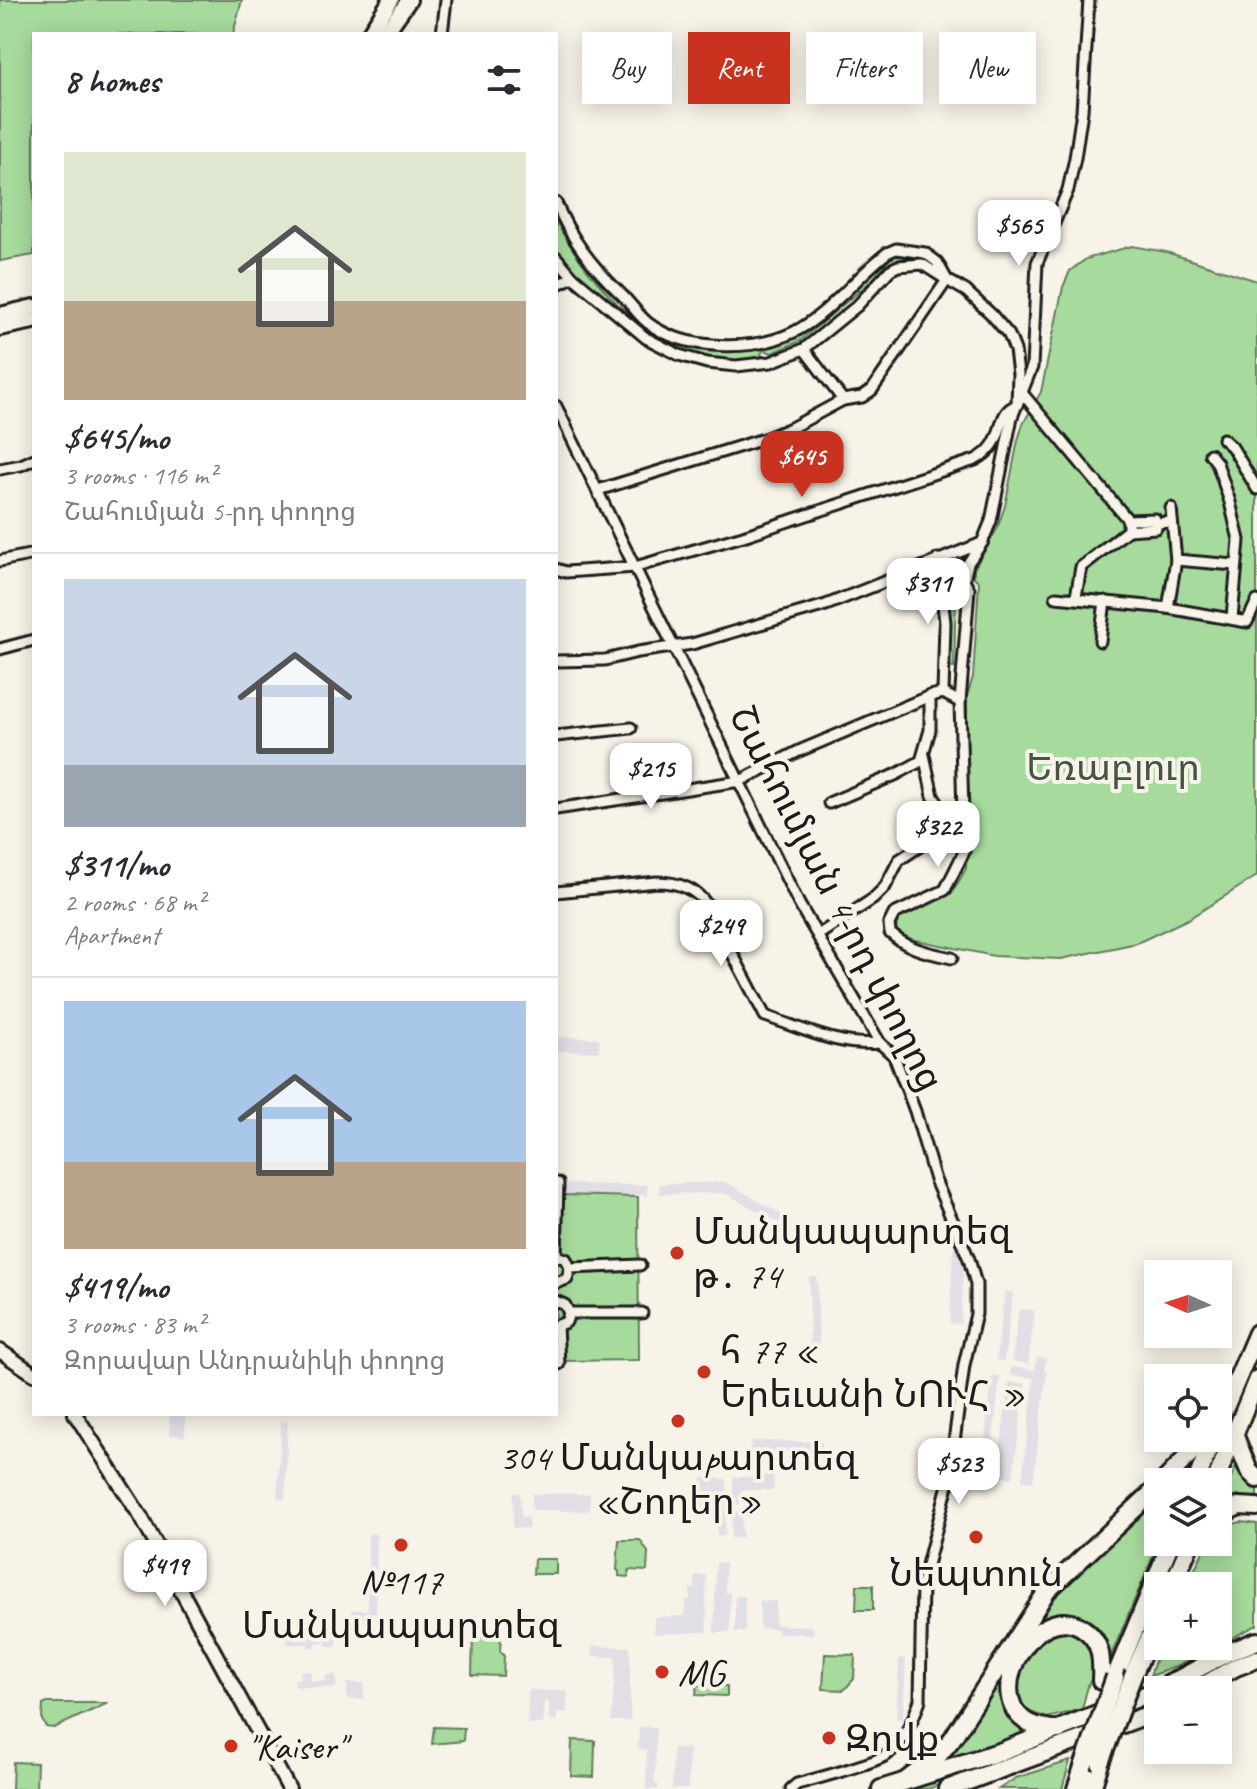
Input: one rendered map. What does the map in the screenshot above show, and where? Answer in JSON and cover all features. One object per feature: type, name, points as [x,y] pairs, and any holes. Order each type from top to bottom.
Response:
[{"type":"highway","points":[[1232,1392],[1257,1333]]},
{"type":"highway","points":[[1221,1468],[1257,1379]]},
{"type":"highway","points":[[1234,1434],[1249,1471],[1257,1479]]},
{"type":"highway","points":[[1176,1468],[1192,1452]]},
{"type":"highway","points":[[904,1782],[938,1756],[952,1739],[1047,1591],[1144,1500]]},
{"type":"highway","points":[[1232,1509],[1239,1506],[1257,1507]]},
{"type":"highway","points":[[1232,1518],[1257,1515]]},
{"type":"highway","points":[[1078,1780],[1100,1719],[1108,1679],[1165,1556]]},
{"type":"highway","points":[[1061,1730],[1036,1726],[1024,1720],[1014,1708],[1008,1691],[1010,1673],[1028,1641],[1056,1622],[1076,1624],[1095,1638],[1108,1679]]},
{"type":"highway","points":[[1184,1676],[1257,1641]]},
{"type":"highway","points":[[1092,1789],[1144,1650]]},
{"type":"highway","points":[[1220,1676],[1257,1659]]},
{"type":"highway","points":[[1236,1667],[1257,1667]]},
{"type":"highway","points":[[881,1789],[1002,1751],[1144,1696]]},
{"type":"highway","points":[[947,1789],[1144,1716]]},
{"type":"highway","points":[[1002,1751],[1009,1768]]},
{"type":"highway","points":[[990,1789],[1009,1768]]},
{"type":"main road","points":[[370,32],[391,0]]},
{"type":"main road","points":[[386,32],[409,0]]},
{"type":"main road","points":[[0,315],[32,307]]},
{"type":"main road","points":[[0,328],[32,321]]},
{"type":"main road","points":[[0,1348],[32,1371]]},
{"type":"main road","points":[[73,1416],[134,1512],[282,1789]]},
{"type":"main road","points":[[73,1416],[136,1509],[289,1789]]},
{"type":"street","points":[[442,32],[446,0]]},
{"type":"street","points":[[952,958],[921,951],[897,940],[890,933],[889,924],[894,914],[945,890],[961,861],[964,832],[960,702],[969,589],[964,580],[968,563],[982,543],[995,508],[1017,405],[1032,367],[1037,263],[1068,190],[1075,158],[1082,111],[1089,0]]},
{"type":"street","points":[[558,207],[575,244],[648,323],[690,343],[709,346],[772,341],[796,331],[879,259],[896,249],[925,253],[937,262],[947,280]]},
{"type":"street","points":[[558,259],[573,277],[646,338],[679,355],[707,363],[736,366],[771,362],[804,349],[857,306],[890,270],[898,266],[922,264],[966,291],[1009,335],[1018,366],[1017,405]]},
{"type":"street","points":[[558,284],[573,277]]},
{"type":"street","points":[[598,490],[767,438],[843,400],[862,397],[872,390],[947,280]]},
{"type":"street","points":[[804,349],[843,400]]},
{"type":"street","points":[[1022,393],[1128,525]]},
{"type":"street","points":[[558,570],[566,572],[635,567],[743,536],[975,460],[994,447],[1004,414],[1009,407],[1017,405]]},
{"type":"street","name":"Շահումյան 4-րդ փողոց","points":[[558,410],[799,904],[880,1043],[894,1056],[915,1111],[935,1180],[969,1259],[976,1284],[976,1314],[965,1361],[949,1481],[922,1584],[920,1700],[915,1714],[886,1756],[790,1788]]},
{"type":"street","points":[[1223,439],[1253,477],[1257,489]]},
{"type":"street","points":[[1210,454],[1217,463],[1239,540],[1232,618]]},
{"type":"street","points":[[0,469],[32,460]]},
{"type":"street","points":[[1168,608],[1176,560],[1171,508]]},
{"type":"street","points":[[1076,597],[1081,567],[1128,525],[1155,519],[1156,523],[1172,522]]},
{"type":"street","points":[[558,661],[605,660],[692,644],[826,605],[982,543]]},
{"type":"street","points":[[0,561],[32,554]]},
{"type":"street","points":[[938,559],[945,623],[943,693]]},
{"type":"street","points":[[1176,560],[1235,565]]},
{"type":"street","points":[[1056,597],[1168,608],[1247,622],[1257,601]]},
{"type":"street","points":[[1100,641],[1105,601]]},
{"type":"street","points":[[0,649],[32,641]]},
{"type":"street","points":[[558,809],[740,781],[799,751],[930,696],[943,693],[960,702]]},
{"type":"street","points":[[829,803],[921,761],[930,730],[930,696]]},
{"type":"street","points":[[558,736],[631,728]]},
{"type":"street","points":[[924,754],[933,796],[952,825],[964,832]]},
{"type":"street","points":[[818,935],[873,899],[885,887],[899,860],[952,825]]},
{"type":"street","points":[[558,892],[657,882],[672,882],[689,888],[699,894],[707,905],[765,1016],[840,1042],[858,1045],[880,1043]]},
{"type":"street","points":[[558,1257],[566,1259],[570,1268],[567,1279],[558,1282]]},
{"type":"street","points":[[570,1268],[640,1265]]},
{"type":"street","points":[[558,1302],[565,1305],[569,1313],[566,1322],[558,1326]]},
{"type":"street","points":[[569,1313],[642,1313]]},
{"type":"street","points":[[558,1345],[559,1364]]},
{"type":"shaded area","points":[[558,1037],[599,1038],[599,1052],[558,1051]]},
{"type":"shaded area","points":[[725,1182],[785,1216],[781,1224],[725,1193],[659,1194],[659,1184]]},
{"type":"shaded area","points":[[561,1184],[647,1185],[647,1195],[561,1195]]},
{"type":"shaded area","points":[[953,1248],[964,1248],[961,1324],[950,1323]]},
{"type":"shaded area","points":[[809,1277],[817,1277],[819,1347],[810,1347]]},
{"type":"shaded area","points":[[1005,1291],[1013,1293],[1004,1361],[996,1360]]},
{"type":"shaded area","points":[[1019,1309],[1035,1311],[1028,1364],[1012,1361]]},
{"type":"shaded area","points":[[1037,1357],[1046,1358],[1044,1370],[1047,1371],[1033,1482],[1022,1480],[1034,1378],[1010,1375],[1011,1367],[1035,1370]]},
{"type":"shaded area","points":[[992,1376],[1000,1376],[990,1465],[982,1464]]},
{"type":"shaded area","points":[[1009,1382],[1025,1384],[1013,1478],[997,1476]]},
{"type":"shaded area","points":[[170,1416],[185,1416],[185,1436],[169,1435]]},
{"type":"shaded area","points":[[281,1422],[288,1422],[285,1499],[277,1498]]},
{"type":"shaded area","points":[[752,1441],[822,1442],[822,1451],[761,1451],[760,1473],[744,1472]]},
{"type":"shaded area","points":[[773,1475],[774,1490],[741,1490],[740,1504],[733,1504],[733,1477]]},
{"type":"shaded area","points":[[702,1478],[727,1479],[725,1536],[717,1536],[718,1509],[701,1508]]},
{"type":"shaded area","points":[[513,1493],[520,1493],[521,1517],[529,1517],[529,1528],[513,1528]]},
{"type":"shaded area","points":[[532,1494],[590,1494],[590,1511],[532,1510]]},
{"type":"shaded area","points":[[732,1511],[742,1512],[742,1538],[731,1538]]},
{"type":"shaded area","points":[[368,1534],[377,1534],[376,1613],[364,1621],[352,1621],[352,1610],[368,1610]]},
{"type":"shaded area","points":[[716,1563],[725,1563],[725,1592],[730,1593],[730,1632],[714,1633]]},
{"type":"shaded area","points":[[695,1575],[706,1575],[707,1632],[654,1634],[654,1617],[684,1616],[690,1589],[695,1589]]},
{"type":"shaded area","points":[[735,1596],[745,1596],[745,1632],[735,1632]]},
{"type":"shaded area","points":[[760,1601],[776,1601],[775,1625],[813,1626],[813,1634],[777,1633],[777,1629],[760,1628]]},
{"type":"shaded area","points":[[329,1616],[330,1626],[337,1626],[337,1646],[326,1646],[326,1642],[316,1643],[316,1647],[287,1644],[287,1635],[320,1634],[321,1617]]},
{"type":"shaded area","points":[[592,1646],[630,1647],[630,1721],[611,1721],[616,1657],[592,1656]]},
{"type":"shaded area","points":[[899,1659],[906,1659],[903,1719],[896,1719]]},
{"type":"shaded area","points":[[300,1671],[311,1671],[311,1681],[325,1681],[326,1675],[336,1675],[336,1688],[295,1687]]},
{"type":"shaded area","points":[[347,1683],[364,1683],[364,1699],[347,1699]]},
{"type":"shaded area","points":[[528,1690],[567,1691],[567,1712],[557,1712],[557,1721],[549,1720],[549,1702],[544,1701],[543,1724],[527,1724]]},
{"type":"shaded area","points":[[639,1727],[656,1727],[655,1784],[658,1784],[658,1789],[646,1789],[647,1750],[638,1749]]},
{"type":"shaded area","points":[[673,1748],[689,1749],[688,1789],[672,1789]]},
{"type":"green space","points":[[0,0],[242,0],[234,32],[32,32],[32,255],[0,261]]},
{"type":"green space","points":[[558,224],[578,257],[607,293],[642,325],[679,344],[715,349],[762,347],[798,333],[893,255],[907,254],[931,262],[887,268],[800,341],[772,353],[764,350],[761,354],[764,359],[733,363],[710,361],[662,341],[616,308],[559,255]]},
{"type":"green space","name":"Եռաբլուր","points":[[1132,246],[1166,252],[1257,281],[1257,876],[1188,919],[1137,943],[1061,959],[994,956],[906,938],[896,930],[898,919],[952,893],[966,869],[967,696],[973,677],[979,582],[974,577],[974,569],[997,529],[1023,424],[1041,392],[1063,287],[1070,271],[1086,259]]},
{"type":"green space","points":[[964,553],[966,557],[957,597],[954,668],[948,667],[945,589],[954,562]]},
{"type":"green space","points":[[561,1195],[638,1197],[639,1360],[558,1361],[558,1205]]},
{"type":"green space","points":[[1236,1466],[1242,1477],[1257,1489],[1257,1500],[1232,1502],[1232,1475]]},
{"type":"green space","points":[[1144,1509],[1144,1556],[1153,1556],[1110,1658],[1104,1636],[1098,1628],[1070,1616],[1048,1617],[1027,1637],[1050,1598]]},
{"type":"green space","points":[[1232,1524],[1257,1524],[1257,1625],[1232,1638],[1232,1572],[1194,1572],[1201,1556],[1232,1556]]},
{"type":"green space","points":[[619,1540],[640,1540],[648,1552],[647,1571],[629,1570],[628,1577],[619,1576]]},
{"type":"green space","points":[[534,1559],[556,1559],[556,1574],[533,1574]]},
{"type":"green space","points":[[857,1585],[873,1585],[873,1610],[856,1610]]},
{"type":"green space","points":[[1070,1631],[1080,1633],[1093,1646],[1094,1678],[1089,1682],[1082,1709],[1047,1718],[1025,1710],[1018,1683],[1025,1658],[1043,1640]]},
{"type":"green space","points":[[473,1635],[501,1636],[503,1676],[472,1675]]},
{"type":"green space","points":[[825,1654],[855,1655],[854,1679],[844,1690],[823,1689]]},
{"type":"green space","points":[[1155,1660],[1189,1660],[1178,1666],[1150,1676]]},
{"type":"green space","points":[[1000,1675],[1004,1677],[1031,1731],[947,1760],[946,1758]]},
{"type":"green space","points":[[697,1685],[727,1686],[727,1696],[696,1695]]},
{"type":"green space","points":[[108,1703],[54,1728],[46,1727],[42,1720],[43,1705]]},
{"type":"green space","points":[[434,1727],[464,1728],[463,1741],[432,1744]]},
{"type":"green space","points":[[572,1740],[595,1741],[594,1777],[571,1776]]},
{"type":"green space","points":[[1000,1759],[1001,1762],[928,1789],[909,1789]]},
{"type":"green space","points":[[1070,1761],[1062,1789],[999,1789],[1016,1778]]},
{"type":"green space","points":[[13,1762],[37,1763],[36,1789],[12,1789]]},
{"type":"place","name":"Մանկապարտեզ թ․ 74","points":[[677,1253]]},
{"type":"place","name":"հ 77 « Երեւանի ՆՈՒՀ »","points":[[704,1372]]},
{"type":"place","name":"304 Մանկաpարտեզ «Շողեր»","points":[[678,1421]]},
{"type":"place","name":"Նեպտուն","points":[[976,1537]]},
{"type":"place","name":"№117 Մանկապարտեզ","points":[[401,1545]]},
{"type":"place","name":"MG","points":[[662,1672]]},
{"type":"place","name":"Զովք","points":[[829,1738]]},
{"type":"place","name":"\"Kaiser\"","points":[[231,1746]]}]
